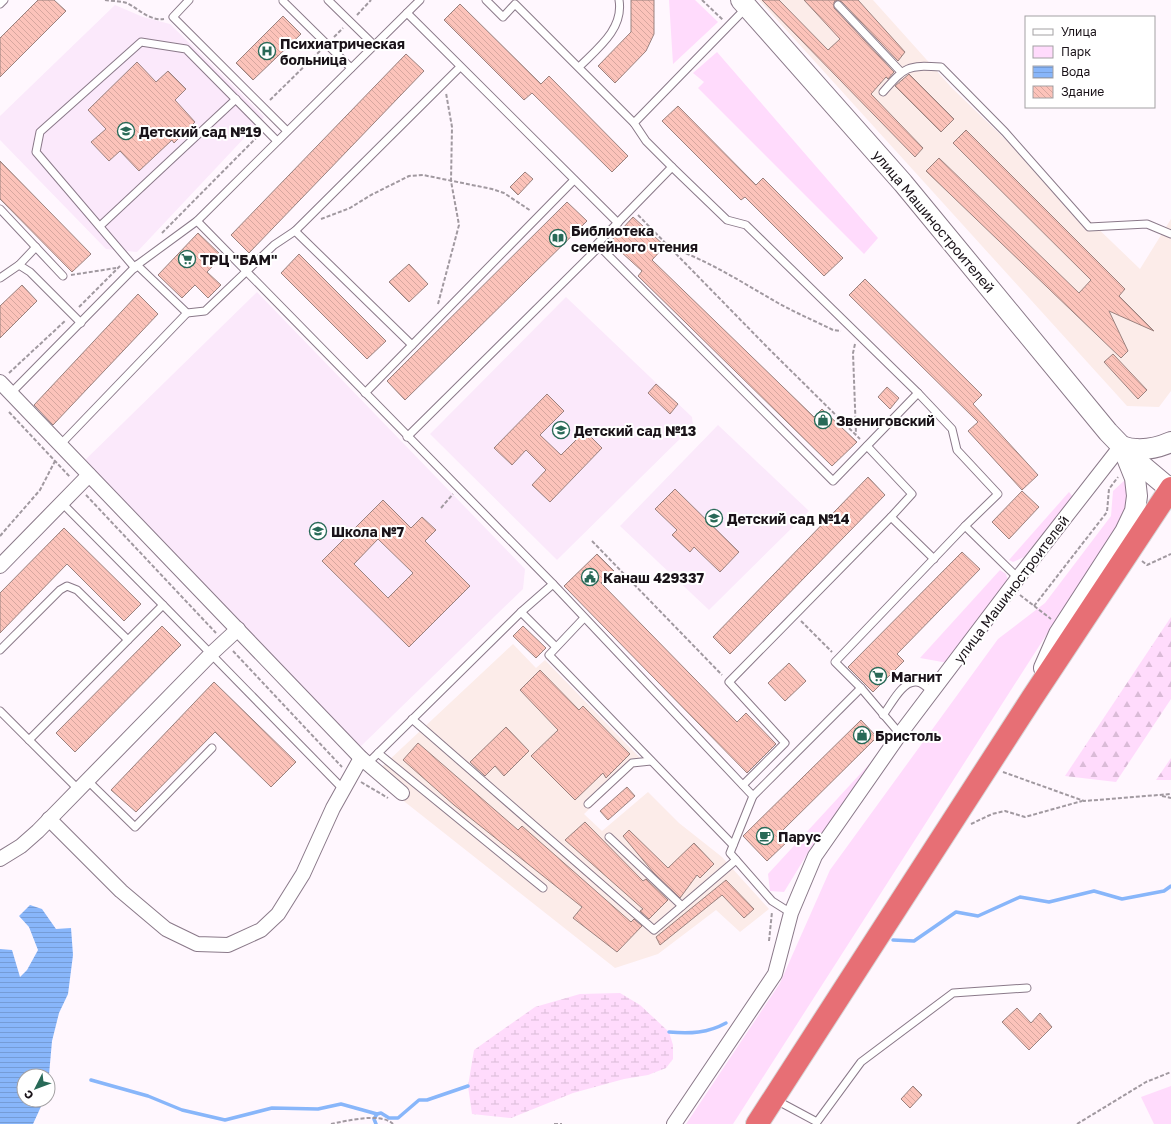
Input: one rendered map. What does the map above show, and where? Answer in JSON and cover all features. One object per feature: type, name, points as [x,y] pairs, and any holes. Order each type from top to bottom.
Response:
[{"type":"highway","points":[[756,1124],[1032,698],[1171,488]]},
{"type":"main road","name":"улица Машиностроителей","points":[[744,3],[903,183],[1121,446],[1171,488]]},
{"type":"main road","points":[[1121,446],[1140,450],[1171,442]]},
{"type":"main road","points":[[1032,698],[1059,634],[1126,532],[1135,511],[1137,496],[1135,478],[1121,446]]},
{"type":"street","points":[[0,382],[364,760],[402,793]]},
{"type":"street","name":"улица Машиностроителей","points":[[674,1124],[775,974],[791,913],[815,856],[900,734],[1014,583],[1121,446]]},
{"type":"street","points":[[0,566],[89,475]]},
{"type":"street","points":[[0,859],[21,846],[49,819],[211,654],[238,629]]},
{"type":"street","points":[[49,819],[122,891],[166,929],[197,944],[228,945],[260,930],[278,914],[303,874],[333,808],[350,775],[364,760]]},
{"type":"lane","points":[[0,4],[4,0]]},
{"type":"lane","points":[[189,0],[173,17],[287,131]]},
{"type":"lane","points":[[328,0],[374,45]]},
{"type":"lane","points":[[11,393],[136,267],[197,220],[420,0]]},
{"type":"lane","points":[[486,0],[503,17],[517,2],[634,123],[646,141],[672,167],[727,220],[746,225],[918,393],[952,429],[957,450],[998,494],[965,526],[835,662],[861,688],[900,734]]},
{"type":"lane","points":[[579,67],[615,27],[618,15],[619,0]]},
{"type":"lane","points":[[282,1],[351,68]]},
{"type":"lane","points":[[634,123],[729,26],[744,3]]},
{"type":"lane","points":[[838,5],[901,72]]},
{"type":"lane","points":[[406,13],[618,223]]},
{"type":"lane","points":[[187,313],[136,267],[36,152],[40,132],[141,42],[186,49],[277,141]]},
{"type":"lane","points":[[883,92],[901,72],[918,66],[941,67],[1005,132],[1089,227],[1147,224],[1171,234]]},
{"type":"lane","points":[[60,445],[187,313],[205,311],[274,245],[295,231],[460,67]]},
{"type":"lane","points":[[100,226],[236,99]]},
{"type":"lane","points":[[672,167],[597,244],[833,481],[918,393]]},
{"type":"lane","points":[[365,393],[574,180]]},
{"type":"lane","points":[[0,209],[63,276]]},
{"type":"lane","points":[[197,220],[407,437],[553,584],[753,796]]},
{"type":"lane","points":[[295,231],[412,345]]},
{"type":"lane","points":[[0,278],[18,265],[36,247]]},
{"type":"lane","points":[[407,437],[599,247]]},
{"type":"lane","points":[[18,265],[30,272],[81,323]]},
{"type":"lane","points":[[743,785],[785,743],[729,682],[912,494],[867,446]]},
{"type":"lane","points":[[62,503],[343,789]]},
{"type":"lane","points":[[891,517],[934,559]]},
{"type":"lane","points":[[965,526],[1014,583]]},
{"type":"lane","points":[[364,760],[378,753],[521,612],[553,584]]},
{"type":"lane","points":[[0,650],[60,590],[68,586],[77,590],[128,640]]},
{"type":"lane","points":[[30,740],[163,605]]},
{"type":"lane","points":[[521,612],[556,647]]},
{"type":"lane","points":[[584,618],[549,655],[733,845]]},
{"type":"lane","points":[[884,715],[908,684],[915,681],[921,683],[932,692]]},
{"type":"lane","points":[[791,913],[772,901],[730,853],[753,796],[798,753],[861,688]]},
{"type":"lane","points":[[0,711],[30,740],[136,827],[212,748]]},
{"type":"lane","points":[[412,719],[654,930],[736,860]]},
{"type":"lane","points":[[378,753],[543,888]]},
{"type":"lane","points":[[588,804],[632,763],[651,761]]},
{"type":"lane","points":[[609,837],[682,906]]},
{"type":"lane","points":[[773,1098],[816,1123],[861,1062],[953,993],[1027,988]]},
{"type":"path","points":[[105,0],[126,3],[141,13],[159,19],[173,17]]},
{"type":"path","points":[[264,107],[371,0]]},
{"type":"path","points":[[702,0],[729,26]]},
{"type":"path","points":[[430,326],[446,280],[459,225],[451,181],[452,127],[444,83]]},
{"type":"path","points":[[318,221],[350,208],[370,195],[409,176],[423,175],[492,188],[504,193],[538,217]]},
{"type":"path","points":[[631,208],[769,349],[867,446]]},
{"type":"path","points":[[668,246],[688,253],[751,286],[779,303],[833,330],[857,333],[853,353],[856,434]]},
{"type":"path","points":[[63,276],[118,268]]},
{"type":"path","points":[[9,412],[171,588],[350,775],[386,798],[402,793]]},
{"type":"path","points":[[0,536],[40,490],[55,461]]},
{"type":"path","points":[[1034,606],[1107,512],[1109,489],[1118,476]]},
{"type":"path","points":[[441,508],[455,492]]},
{"type":"path","points":[[592,541],[729,682]]},
{"type":"path","points":[[1128,553],[1147,565],[1171,554]]},
{"type":"path","points":[[1014,583],[1034,606],[1055,623]]},
{"type":"path","points":[[796,614],[838,658]]},
{"type":"path","points":[[987,768],[1026,779],[1050,790],[1084,800]]},
{"type":"path","points":[[946,830],[972,824],[992,814],[1005,811],[1025,817],[1084,800],[1161,796],[1171,794]]},
{"type":"path","points":[[1161,796],[1171,798]]},
{"type":"path","points":[[1077,1124],[1146,1082],[1171,1072]]},
{"type":"path","points":[[331,1124],[366,1118],[389,1120],[393,1124]]},
{"type":"path","points":[[554,1124],[562,1124]]},
{"type":"shaded area","points":[[759,0],[873,0],[952,88],[1140,269],[1171,219],[1171,391],[1159,407],[1127,406]]},
{"type":"shaded area","name":"Детский сад №19","points":[[115,5],[143,17],[170,24],[264,117],[137,252],[106,249],[0,140],[0,116]]},
{"type":"shaded area","name":"Школа №7","points":[[257,292],[525,569],[523,589],[358,749],[82,463]]},
{"type":"shaded area","name":"Детский сад №13","points":[[566,297],[692,417],[693,426],[557,560],[430,434]]},
{"type":"shaded area","name":"Детский сад №14","points":[[718,425],[809,511],[709,610],[620,526]]},
{"type":"shaded area","points":[[513,644],[536,668],[545,660],[642,760],[584,814],[602,831],[648,792],[679,823],[722,857],[769,909],[740,932],[716,910],[658,954],[615,968],[372,776]]},
{"type":"green space","points":[[669,0],[695,0],[718,22],[673,64]]},
{"type":"green space","points":[[717,52],[878,238],[864,254],[698,88],[704,82],[693,73]]},
{"type":"green space","points":[[1126,479],[1130,508],[1068,601],[733,1124],[686,1124],[780,983],[830,870],[998,639],[1045,603],[1111,516],[1113,491]]},
{"type":"green space","points":[[1069,492],[1073,497],[1024,557],[1013,562],[1009,560]]},
{"type":"green space","points":[[1000,570],[1006,574],[1008,581],[948,663],[920,658]]},
{"type":"green space","points":[[1171,617],[1171,699],[1116,782],[1065,776]]},
{"type":"green space","points":[[1171,758],[1171,780],[1156,780]]},
{"type":"green space","points":[[873,760],[875,765],[836,818],[812,846],[784,892],[770,891],[768,874]]},
{"type":"green space","points":[[620,993],[640,1005],[669,1032],[673,1045],[673,1059],[666,1068],[648,1075],[624,1079],[573,1093],[511,1118],[472,1114],[468,1086],[474,1050],[535,1007],[580,994]]},
{"type":"green space","points":[[1171,1086],[1171,1124],[1154,1124],[1141,1097]]},
{"type":"water","points":[[30,905],[42,909],[56,929],[71,928],[73,955],[68,994],[59,1013],[52,1041],[50,1068],[16,1068],[16,1108],[40,1108],[33,1124],[0,1124],[0,949],[12,950],[20,977],[27,970],[38,950],[29,927],[19,916]]},
{"type":"building","points":[[38,0],[54,0],[66,11],[0,77],[0,38]]},
{"type":"building","points":[[631,0],[654,0],[654,34],[646,51],[615,83],[598,66],[631,32]]},
{"type":"building","points":[[762,0],[779,0],[828,50],[840,39],[804,0],[837,0],[834,2],[834,8],[894,72],[888,79],[886,77],[871,94],[923,148],[915,157]]},
{"type":"building","points":[[837,0],[858,0],[905,52],[898,61],[842,2]]},
{"type":"building","points":[[460,4],[541,84],[549,76],[628,156],[612,172],[532,93],[524,100],[444,20]]},
{"type":"building","points":[[283,16],[301,34],[253,80],[236,63]]},
{"type":"building","points":[[406,54],[424,71],[249,253],[231,235]]},
{"type":"building","points":[[137,62],[156,82],[168,71],[186,89],[175,100],[195,122],[174,143],[172,140],[139,171],[120,151],[109,161],[91,142],[106,129],[88,110]]},
{"type":"building","points":[[909,74],[954,119],[941,132],[895,86]]},
{"type":"building","points":[[678,106],[756,185],[763,178],[843,258],[824,276],[745,197],[741,200],[662,121]]},
{"type":"building","points":[[966,130],[1125,289],[1119,296],[1154,331],[1109,311],[1128,351],[1121,358],[926,171],[939,158],[1079,293],[1091,280],[953,143]]},
{"type":"building","points":[[0,161],[91,254],[72,272],[0,199]]},
{"type":"building","points":[[525,172],[533,179],[518,195],[510,187]]},
{"type":"building","points":[[567,202],[587,221],[405,400],[387,381]]},
{"type":"building","points":[[633,217],[665,246],[652,260],[814,417],[822,409],[857,442],[832,466],[638,276],[642,271],[610,242]]},
{"type":"building","points":[[198,233],[222,256],[207,272],[221,285],[208,298],[195,285],[182,298],[158,275]]},
{"type":"building","points":[[299,254],[386,341],[367,359],[281,273]]},
{"type":"building","points":[[409,264],[428,284],[409,302],[389,282]]},
{"type":"building","points":[[865,279],[982,395],[973,404],[1038,475],[1022,490],[968,431],[978,422],[849,295]]},
{"type":"building","points":[[22,285],[37,301],[0,338],[0,306]]},
{"type":"building","points":[[138,294],[158,314],[53,425],[34,405]]},
{"type":"building","points":[[1113,354],[1147,390],[1138,399],[1104,362]]},
{"type":"building","points":[[656,384],[678,404],[670,414],[648,393]]},
{"type":"building","points":[[887,387],[899,398],[890,409],[878,397]]},
{"type":"building","points":[[547,394],[564,411],[540,435],[561,455],[585,431],[602,448],[550,502],[532,485],[546,470],[526,450],[512,465],[494,448]]},
{"type":"building","points":[[868,477],[885,495],[730,654],[713,637]]},
{"type":"building","points":[[675,489],[739,552],[720,572],[694,547],[690,552],[672,535],[677,530],[655,509]]},
{"type":"building","points":[[1022,491],[1039,507],[1009,539],[992,522]]},
{"type":"building","points":[[383,500],[411,528],[422,517],[436,530],[425,541],[470,586],[409,647],[322,561]],"holes":[[[378,539],[413,573],[388,598],[354,564]]]},
{"type":"building","points":[[64,528],[141,604],[124,621],[67,564],[0,633],[0,593]]},
{"type":"building","points":[[962,552],[980,569],[897,654],[904,661],[873,692],[848,667]]},
{"type":"building","points":[[597,554],[614,571],[601,583],[737,722],[746,713],[776,744],[747,773],[564,586]]},
{"type":"building","points":[[162,626],[181,645],[75,752],[56,733]]},
{"type":"building","points":[[523,626],[546,648],[536,658],[513,636]]},
{"type":"building","points":[[789,663],[806,681],[785,701],[768,683]]},
{"type":"building","points":[[540,670],[579,710],[583,706],[630,754],[606,778],[603,773],[575,800],[531,756],[558,730],[520,690]]},
{"type":"building","points":[[214,682],[296,762],[271,787],[215,732],[136,812],[111,790]]},
{"type":"building","points":[[861,720],[877,737],[782,831],[790,839],[767,861],[743,836]]},
{"type":"building","points":[[506,727],[529,751],[504,776],[495,766],[485,776],[470,762]]},
{"type":"building","points":[[418,743],[518,830],[522,826],[631,922],[634,919],[642,926],[617,952],[573,918],[582,907],[454,805],[403,760]]},
{"type":"building","points":[[627,787],[635,796],[608,820],[600,811]]},
{"type":"building","points":[[585,822],[643,881],[646,879],[668,900],[649,919],[640,911],[643,909],[565,840]]},
{"type":"building","points":[[629,830],[668,868],[694,843],[714,864],[700,878],[697,875],[680,898],[653,872],[623,836]]},
{"type":"building","points":[[726,880],[754,909],[744,918],[722,895],[660,945],[656,937]]},
{"type":"building","points":[[1017,1008],[1031,1023],[1040,1013],[1052,1027],[1029,1050],[1002,1022]]},
{"type":"building","points":[[913,1086],[922,1095],[910,1108],[901,1099]]},
{"type":"waterway","points":[[893,940],[914,941],[956,912],[978,916],[1020,897],[1049,902],[1094,891],[1122,899],[1164,891],[1171,886]]},
{"type":"waterway","points":[[669,1032],[684,1033],[706,1031],[726,1023]]},
{"type":"waterway","points":[[91,1080],[148,1096],[182,1110],[225,1120],[272,1108],[318,1109],[341,1104],[377,1114],[381,1113],[389,1118],[398,1118],[419,1100],[427,1100],[468,1086]]},
{"type":"waterway","points":[[376,1124],[374,1119],[377,1114]]},
{"type":"place","name":"Психиатрическая больница","points":[[267,51]]},
{"type":"place","name":"Детский сад №19","points":[[126,131]]},
{"type":"place","name":"Библиотека семейного чтения","points":[[558,238]]},
{"type":"place","name":"ТРЦ \"БАМ\"","points":[[187,259]]},
{"type":"place","name":"Звениговский","points":[[823,420]]},
{"type":"place","name":"Детский сад №13","points":[[561,430]]},
{"type":"place","name":"Детский сад №14","points":[[714,518]]},
{"type":"place","name":"Школа №7","points":[[318,531]]},
{"type":"place","name":"Канаш 429337","points":[[590,577]]},
{"type":"place","name":"Магнит","points":[[878,676]]},
{"type":"place","name":"Бристоль","points":[[862,735]]},
{"type":"place","name":"Парус","points":[[765,836]]}]
